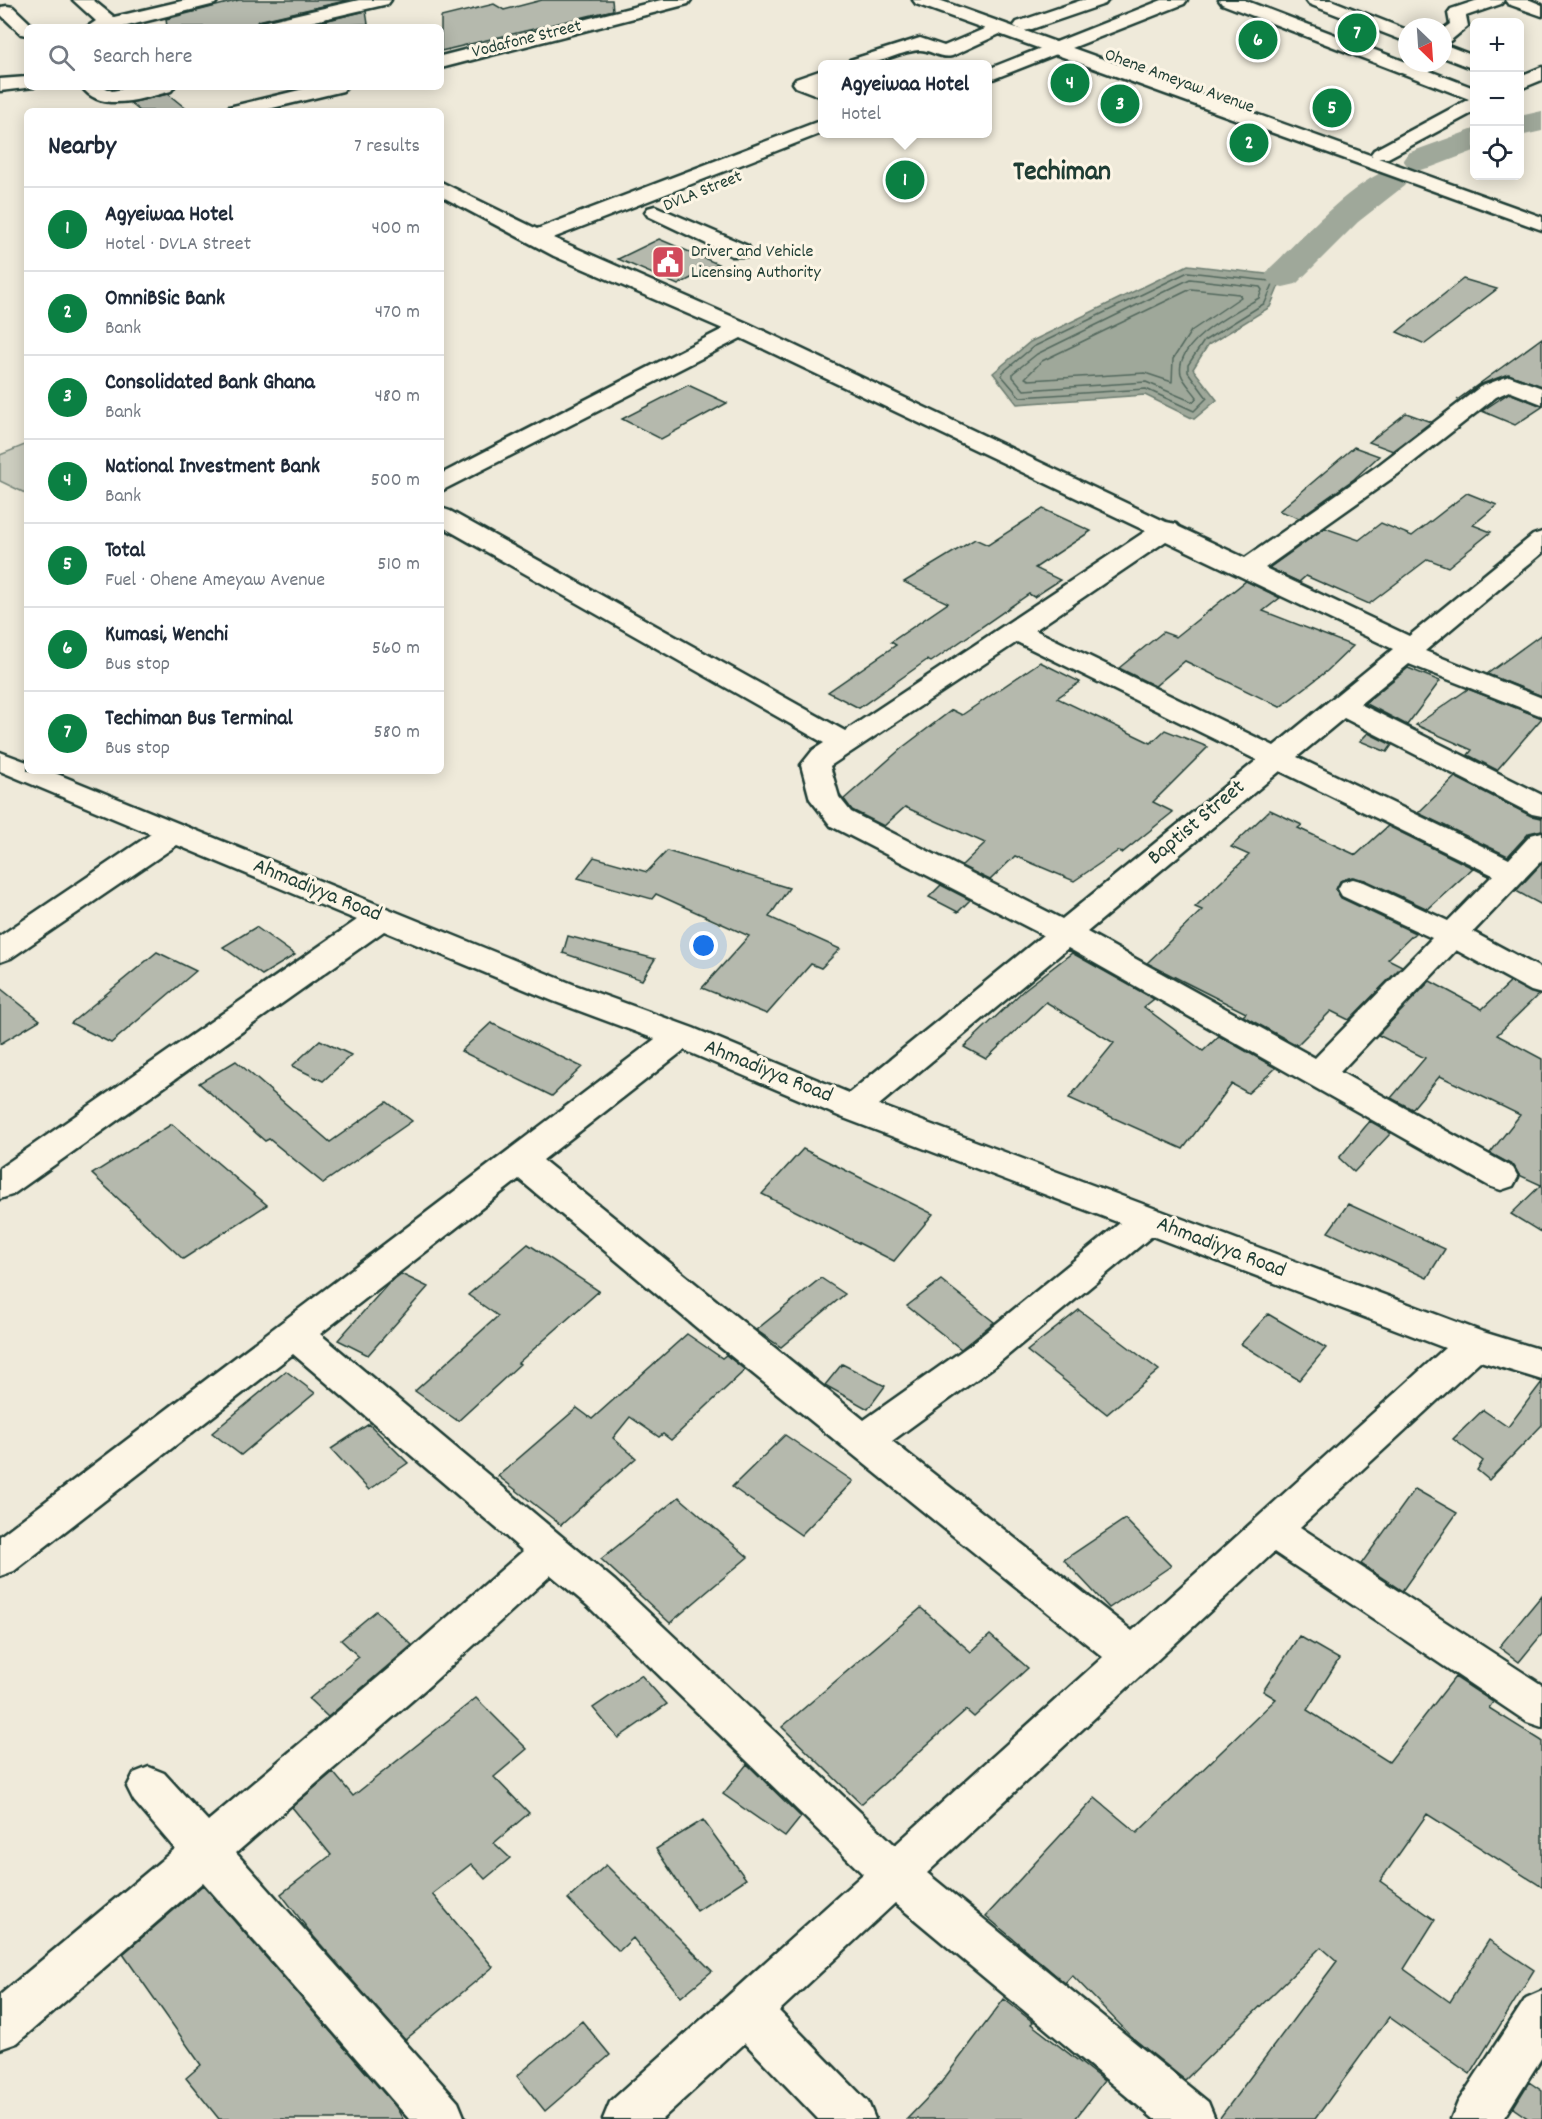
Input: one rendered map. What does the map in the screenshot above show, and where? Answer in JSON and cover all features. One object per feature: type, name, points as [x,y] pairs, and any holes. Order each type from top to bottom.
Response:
[{"type":"main road","points":[[82,0],[105,24]]},
{"type":"main road","points":[[115,24],[209,0]]},
{"type":"main road","points":[[284,24],[382,0]]},
{"type":"main road","name":"Vodafone Street","points":[[444,61],[682,0]]},
{"type":"main road","name":"Ohene Ameyaw Avenue","points":[[922,0],[999,28],[1060,45],[1536,216]]},
{"type":"main road","name":"Ohene Ameyaw Avenue","points":[[951,0],[1023,26],[1060,45]]},
{"type":"main road","points":[[1023,26],[1099,0]]},
{"type":"main road","points":[[992,73],[1178,0]]},
{"type":"main road","points":[[1228,0],[1470,93]]},
{"type":"main road","points":[[1315,0],[1398,32]]},
{"type":"main road","points":[[1452,31],[1459,26],[1457,13],[1495,0]]},
{"type":"main road","points":[[1515,0],[1542,11]]},
{"type":"main road","points":[[7,11],[24,27]]},
{"type":"main road","points":[[870,60],[920,44],[945,52],[999,28]]},
{"type":"main road","points":[[1452,54],[1470,61]]},
{"type":"main road","points":[[1524,81],[1542,73]]},
{"type":"main road","points":[[818,77],[803,83],[818,89]]},
{"type":"main road","points":[[0,85],[24,83]]},
{"type":"main road","points":[[96,90],[104,96],[112,97],[148,90]]},
{"type":"main road","points":[[248,108],[324,90]]},
{"type":"main road","points":[[1381,154],[1470,106]]},
{"type":"main road","points":[[536,237],[818,136]]},
{"type":"main road","name":"DVLA Street","points":[[634,221],[818,137]]},
{"type":"main road","name":"Ohene Ameyaw Avenue","points":[[1318,137],[1381,154],[1441,181]]},
{"type":"main road","points":[[444,190],[562,251],[741,329],[1167,529],[1407,649],[1542,708]]},
{"type":"main road","points":[[655,212],[740,251]]},
{"type":"main road","points":[[562,251],[593,238]]},
{"type":"main road","points":[[444,482],[741,329]]},
{"type":"main road","points":[[1248,568],[1389,469],[1488,392],[1509,383],[1542,397]]},
{"type":"main road","points":[[444,518],[844,743]]},
{"type":"main road","points":[[1167,529],[1016,631],[823,756],[815,765],[825,799],[841,819],[1066,932],[1317,1076],[1501,1177]]},
{"type":"main road","name":"Baptist Street","points":[[853,1108],[1407,649],[1540,543]]},
{"type":"main road","points":[[1016,631],[1510,872]]},
{"type":"main road","points":[[1340,705],[1542,807]]},
{"type":"main road","name":"Ahmadiyya Road","points":[[33,774],[564,993],[681,1036],[853,1108],[1474,1344],[1542,1365]]},
{"type":"main road","points":[[0,951],[175,832]]},
{"type":"main road","points":[[1317,1076],[1453,935],[1510,872],[1542,842]]},
{"type":"main road","points":[[1353,889],[1453,935],[1542,982]]},
{"type":"main road","points":[[0,1186],[382,917]]},
{"type":"main road","points":[[0,1558],[681,1036]]},
{"type":"main road","points":[[520,1160],[728,1333],[1134,1657]]},
{"type":"main road","points":[[863,1441],[983,1355],[1148,1220]]},
{"type":"main road","points":[[295,1334],[601,1593],[894,1874],[1191,2119]]},
{"type":"main road","points":[[627,2119],[1474,1344]]},
{"type":"main road","points":[[1272,1530],[1542,1708]]},
{"type":"main road","points":[[0,2026],[204,1850],[439,1653],[551,1550]]},
{"type":"main road","points":[[149,1787],[441,2119]]},
{"type":"main road","points":[[746,2010],[851,2119]]},
{"type":"main road","points":[[1475,2119],[1542,2014]]},
{"type":"shaded area","points":[[24,445],[24,493],[0,481],[0,455]]},
{"type":"water","points":[[1188,265],[1283,276],[1270,307],[1208,345],[1193,369],[1217,400],[1194,419],[1145,395],[1017,404],[993,373],[1030,342]]},
{"type":"building","points":[[239,0],[349,0],[258,21],[256,24],[167,24],[166,19]]},
{"type":"building","points":[[542,0],[612,0],[613,10],[444,50],[444,24],[441,24],[441,17],[494,4],[504,10]]},
{"type":"building","points":[[366,11],[368,24],[312,24]]},
{"type":"building","points":[[168,94],[185,108],[136,108],[130,103]]},
{"type":"building","name":"Driver and Vehicle Licensing Authority","points":[[659,239],[718,264],[678,285],[618,259]]},
{"type":"building","points":[[1463,279],[1497,289],[1425,344],[1397,332]]},
{"type":"building","points":[[1542,338],[1542,386],[1508,374],[1479,385],[1457,400]]},
{"type":"building","points":[[688,385],[727,403],[661,439],[622,419]]},
{"type":"building","points":[[1509,393],[1542,407],[1515,425],[1482,411]]},
{"type":"building","points":[[1406,413],[1431,422],[1393,451],[1369,442]]},
{"type":"building","points":[[1354,447],[1379,456],[1354,479],[1299,518],[1279,511]]},
{"type":"building","points":[[1467,493],[1497,505],[1473,525],[1491,532],[1448,567],[1428,559],[1369,604],[1306,576],[1299,582],[1269,568],[1325,528],[1359,540],[1381,523],[1412,536]]},
{"type":"building","points":[[1043,509],[1091,531],[1035,568],[1060,580],[1034,597],[1029,594],[931,662],[927,660],[859,708],[828,692],[896,645],[891,642],[948,603],[904,582],[975,539],[988,545]]},
{"type":"building","points":[[1246,581],[1280,598],[1263,611],[1353,646],[1327,671],[1280,707],[1185,661],[1155,686],[1119,668],[1163,632],[1176,637]]},
{"type":"building","points":[[1542,634],[1542,696],[1487,674]]},
{"type":"building","points":[[1040,662],[1080,682],[1057,698],[1151,743],[1165,730],[1208,747],[1153,802],[1173,812],[1122,853],[1118,851],[1074,881],[1015,856],[990,880],[961,866],[985,843],[905,807],[884,826],[852,810],[844,799],[903,747],[952,710],[962,715]]},
{"type":"building","points":[[1408,668],[1440,681],[1407,725],[1365,703]]},
{"type":"building","points":[[1468,689],[1542,718],[1497,770],[1468,755],[1472,750],[1416,725]]},
{"type":"building","points":[[1368,733],[1392,745],[1387,752],[1360,741]]},
{"type":"building","points":[[1455,777],[1531,816],[1542,818],[1542,830],[1529,833],[1508,856],[1418,813]]},
{"type":"building","points":[[1270,810],[1302,825],[1298,828],[1356,855],[1388,826],[1473,868],[1428,909],[1365,880],[1352,877],[1340,881],[1336,890],[1341,898],[1415,933],[1388,959],[1402,966],[1349,1020],[1331,1011],[1297,1045],[1243,1016],[1246,1013],[1147,963],[1202,910],[1195,907],[1249,855],[1231,847]]},
{"type":"building","points":[[667,851],[789,888],[769,917],[840,949],[821,968],[811,964],[767,1014],[702,988],[749,936],[656,894],[652,899],[578,878],[594,857],[647,872]]},
{"type":"building","points":[[1542,863],[1542,905],[1516,891]]},
{"type":"building","points":[[941,885],[970,900],[958,912],[929,897]]},
{"type":"building","points":[[256,927],[295,955],[262,975],[223,947]]},
{"type":"building","points":[[568,936],[655,959],[642,980],[563,953]]},
{"type":"building","points":[[157,952],[196,971],[111,1043],[71,1023]]},
{"type":"building","points":[[1072,953],[1154,999],[1144,1007],[1203,1051],[1219,1036],[1276,1068],[1248,1093],[1232,1084],[1183,1149],[1069,1098],[1114,1043],[1046,1002],[986,1059],[964,1047],[1025,989]]},
{"type":"building","points":[[1430,981],[1482,1009],[1511,982],[1538,995],[1497,1035],[1542,1059],[1542,1233],[1511,1214],[1541,1185],[1519,1175],[1514,1166],[1490,1153],[1520,1115],[1440,1076],[1412,1109],[1391,1098],[1425,1058],[1378,1035]]},
{"type":"building","points":[[0,988],[40,1020],[0,1044]]},
{"type":"building","points":[[491,1023],[582,1067],[552,1096],[461,1051]]},
{"type":"building","points":[[320,1040],[351,1055],[323,1081],[292,1066]]},
{"type":"building","points":[[236,1061],[330,1142],[387,1102],[412,1121],[323,1183],[269,1139],[265,1141],[199,1083]]},
{"type":"building","points":[[1370,1121],[1391,1133],[1354,1172],[1339,1158]]},
{"type":"building","points":[[172,1124],[267,1205],[183,1259],[92,1174]]},
{"type":"building","points":[[803,1149],[933,1214],[894,1261],[762,1194]]},
{"type":"building","points":[[1348,1204],[1445,1249],[1427,1278],[1328,1232]]},
{"type":"building","points":[[528,1244],[599,1291],[518,1363],[520,1364],[458,1421],[415,1391],[498,1316],[468,1295]]},
{"type":"building","points":[[401,1274],[428,1287],[368,1355],[338,1340],[389,1283]]},
{"type":"building","points":[[821,1278],[845,1294],[781,1347],[756,1330]]},
{"type":"building","points":[[941,1280],[994,1322],[961,1349],[907,1306]]},
{"type":"building","points":[[1079,1310],[1159,1370],[1107,1414],[1027,1351]]},
{"type":"building","points":[[1268,1314],[1326,1348],[1299,1380],[1241,1344]]},
{"type":"building","points":[[687,1334],[722,1358],[726,1355],[745,1370],[671,1440],[663,1434],[659,1437],[630,1417],[613,1438],[636,1458],[561,1525],[498,1476],[577,1408],[592,1419]]},
{"type":"building","points":[[842,1364],[885,1386],[868,1409],[825,1385]]},
{"type":"building","points":[[286,1371],[315,1393],[241,1455],[212,1433]]},
{"type":"building","points":[[1542,1382],[1542,1425],[1489,1480],[1477,1470],[1483,1461],[1453,1439],[1483,1410],[1508,1427]]},
{"type":"building","points":[[369,1424],[408,1463],[369,1490],[331,1449]]},
{"type":"building","points":[[785,1435],[853,1481],[801,1535],[732,1487]]},
{"type":"building","points":[[1415,1489],[1457,1513],[1402,1591],[1361,1564]]},
{"type":"building","points":[[679,1497],[748,1557],[670,1623],[601,1559]]},
{"type":"building","points":[[1125,1519],[1171,1566],[1109,1608],[1064,1560]]},
{"type":"building","points":[[1542,1595],[1542,1634],[1519,1662],[1499,1647]]},
{"type":"building","points":[[921,1608],[971,1652],[990,1635],[1028,1668],[974,1717],[966,1710],[861,1804],[782,1727]]},
{"type":"building","points":[[376,1611],[412,1645],[328,1717],[309,1699],[359,1657],[341,1640]]},
{"type":"building","points":[[1299,1636],[1339,1659],[1307,1710],[1389,1762],[1455,1677],[1493,1702],[1489,1708],[1542,1741],[1542,1887],[1427,1814],[1380,1881],[1435,1920],[1404,1969],[1450,2002],[1489,1940],[1534,1970],[1470,2074],[1389,2017],[1315,2119],[1219,2119],[1337,1961],[1321,1947],[1185,2080],[1134,2039],[1072,1975],[1065,1983],[986,1916],[1095,1798],[1137,1833],[1276,1699],[1263,1691]]},
{"type":"building","points":[[641,1675],[667,1704],[618,1738],[593,1708]]},
{"type":"building","points":[[476,1698],[527,1749],[494,1777],[529,1813],[494,1843],[510,1858],[485,1879],[471,1864],[432,1894],[493,1967],[405,2040],[314,1937],[281,1894],[331,1855],[292,1807],[333,1772],[353,1796]]},
{"type":"building","points":[[747,1764],[801,1817],[785,1837],[723,1794]]},
{"type":"building","points":[[703,1820],[746,1879],[697,1911],[656,1849]]},
{"type":"building","points":[[606,1865],[712,1971],[681,1997],[633,1938],[619,1951],[568,1899]]},
{"type":"building","points":[[203,1885],[396,2107],[403,2119],[219,2119],[186,2078],[201,2065],[123,1954]]},
{"type":"building","points":[[1004,1999],[1033,2022],[1031,2024],[1104,2081],[1075,2119],[907,2119],[937,2088]]},
{"type":"building","points":[[582,2021],[610,2055],[545,2111],[517,2076]]},
{"type":"building","points":[[1529,2082],[1542,2091],[1542,2119],[1529,2119],[1513,2108]]},
{"type":"waterway","points":[[1524,125],[1542,121]]},
{"type":"waterway","points":[[1420,160],[1470,141]]},
{"type":"waterway","points":[[1283,276],[1346,215],[1392,179]]},
{"type":"place","name":"Techiman Bus Terminal","points":[[1357,33]]},
{"type":"place","name":"Kumasi, Wenchi","points":[[1258,40]]},
{"type":"place","name":"National Investment Bank","points":[[1070,83]]},
{"type":"place","name":"Consolidated Bank Ghana","points":[[1120,104]]},
{"type":"place","name":"Total","points":[[1332,108]]},
{"type":"place","name":"OmniBSic Bank","points":[[1249,143]]},
{"type":"place","name":"Agyeiwaa Hotel","points":[[905,180]]},
{"type":"place","name":"Driver and Vehicle Licensing Authority","points":[[668,262]]},
{"type":"district","name":"Techiman","points":[[1062,174]]}]
